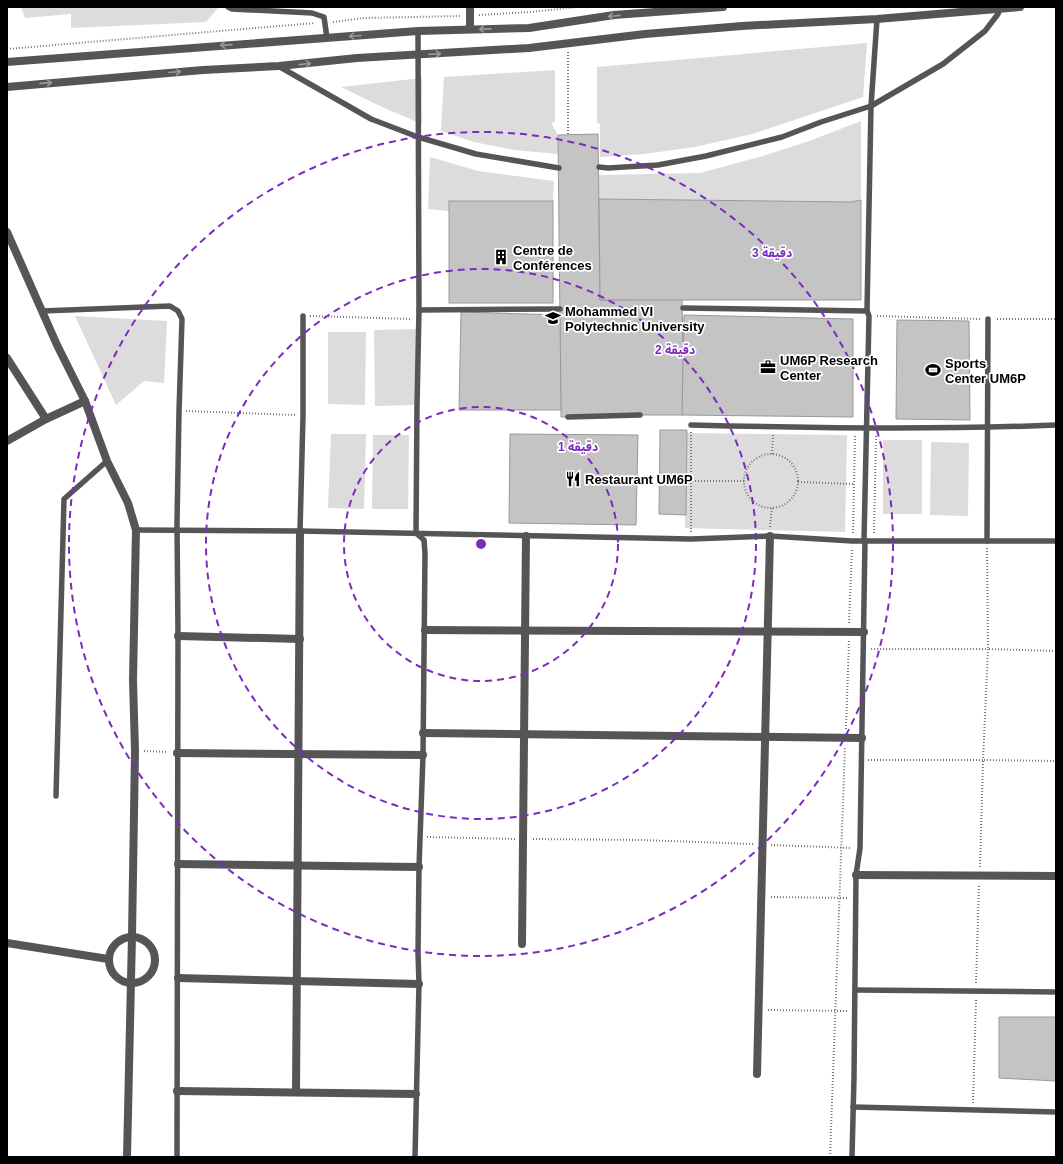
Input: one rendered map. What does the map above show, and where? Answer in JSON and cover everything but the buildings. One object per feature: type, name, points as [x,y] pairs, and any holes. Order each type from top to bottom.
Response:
[{"type":"street","points":[[7,62],[418,31],[530,28],[614,15],[670,9],[723,7]]},
{"type":"street","points":[[7,87],[203,70],[279,66],[357,58],[529,48],[645,34],[742,26],[877,19],[1000,10],[1020,7]]},
{"type":"street","points":[[470,11],[470,29]]},
{"type":"street","points":[[8,236],[57,345],[85,402],[107,461],[128,503],[136,530],[133,680],[135,751],[127,1157]]},
{"type":"street","points":[[7,358],[46,419]]},
{"type":"street","points":[[7,441],[46,419],[85,402]]},
{"type":"street","points":[[296,1092],[300,531]]},
{"type":"street","points":[[522,944],[526,536]]},
{"type":"street","points":[[757,1074],[770,536]]},
{"type":"street","points":[[425,630],[864,632]]},
{"type":"street","points":[[178,636],[300,639]]},
{"type":"street","points":[[423,733],[862,738]]},
{"type":"street","points":[[177,753],[423,755]]},
{"type":"street","points":[[178,864],[419,867]]},
{"type":"street","points":[[856,875],[1056,876]]},
{"type":"street","points":[[132,936],[146,941],[151,946],[155,960],[154,968],[151,974],[145,980],[131,984],[117,979],[112,973],[108,959],[110,950],[116,943],[123,938],[132,936]]},
{"type":"street","points":[[7,943],[108,959]]},
{"type":"street","points":[[178,978],[419,984]]},
{"type":"street","points":[[177,1091],[416,1094]]},
{"type":"lane","points":[[228,7],[232,9],[312,13],[324,17],[327,38]]},
{"type":"lane","points":[[599,167],[608,168],[658,165],[706,156],[782,137],[821,122],[871,106],[943,64],[985,31],[1000,10]]},
{"type":"lane","points":[[852,1157],[856,990],[856,875],[860,848],[864,632],[864,540],[871,106],[877,19]]},
{"type":"lane","points":[[415,1157],[419,984],[419,867],[425,630],[424,540],[416,533],[419,319],[418,31]]},
{"type":"lane","points":[[279,66],[371,119],[418,137],[476,154],[559,168]]},
{"type":"lane","points":[[42,311],[170,306],[178,311],[182,319],[177,530],[177,1157]]},
{"type":"lane","points":[[682,308],[868,313]]},
{"type":"lane","points":[[419,310],[560,309]]},
{"type":"lane","points":[[300,531],[303,416],[303,316]]},
{"type":"lane","points":[[987,541],[988,319]]},
{"type":"lane","points":[[568,417],[640,415]]},
{"type":"lane","points":[[691,425],[876,429],[987,428],[1056,425]]},
{"type":"lane","points":[[56,796],[64,499],[107,461]]},
{"type":"lane","points":[[136,530],[300,531],[691,539],[770,536],[852,540],[1056,541]]},
{"type":"lane","points":[[856,990],[1056,992]]},
{"type":"lane","points":[[853,1107],[1056,1112]]},
{"type":"path","points":[[7,49],[324,23],[364,18],[470,11],[531,12],[578,7]]},
{"type":"path","points":[[568,43],[568,135]]},
{"type":"path","points":[[868,313],[988,319],[1056,319]]},
{"type":"path","points":[[303,316],[419,319]]},
{"type":"path","points":[[179,411],[289,414],[303,416]]},
{"type":"path","points":[[691,425],[691,539]]},
{"type":"path","points":[[772,454],[774,427]]},
{"type":"path","points":[[830,1157],[855,428]]},
{"type":"path","points":[[874,540],[876,429]]},
{"type":"path","points":[[765,454],[772,454],[783,456],[790,461],[796,468],[798,482],[796,493],[792,499],[786,504],[772,508],[763,507],[755,503],[749,497],[745,489],[744,481],[750,464],[765,454]]},
{"type":"path","points":[[692,481],[744,481]]},
{"type":"path","points":[[798,482],[853,484]]},
{"type":"path","points":[[770,536],[772,508]]},
{"type":"path","points":[[973,1110],[983,760],[988,649],[987,541]]},
{"type":"path","points":[[863,649],[988,649],[1056,651]]},
{"type":"path","points":[[135,751],[177,753]]},
{"type":"path","points":[[861,760],[1056,760]]},
{"type":"path","points":[[420,837],[641,840],[860,848]]},
{"type":"path","points":[[761,897],[856,898]]},
{"type":"path","points":[[758,1010],[855,1011]]},
{"type":"shaded area","points":[[21,7],[219,7],[206,22],[71,28],[71,14],[25,18]]},
{"type":"shaded area","points":[[867,43],[863,97],[752,134],[695,147],[644,154],[600,157],[600,124],[597,123],[597,67]]},
{"type":"shaded area","points":[[555,70],[555,122],[551,123],[558,135],[558,154],[514,150],[474,142],[441,131],[444,77]]},
{"type":"shaded area","points":[[422,78],[422,124],[341,87]]},
{"type":"shaded area","points":[[861,121],[861,200],[851,202],[599,199],[599,175],[700,173],[763,156],[809,141]]},
{"type":"shaded area","points":[[430,157],[478,171],[554,181],[553,201],[450,201],[449,211],[428,209]]},
{"type":"shaded area","points":[[75,316],[167,321],[164,383],[144,381],[116,405]]},
{"type":"shaded area","points":[[416,329],[417,405],[375,406],[374,330]]},
{"type":"shaded area","points":[[328,332],[366,332],[365,405],[328,404]]},
{"type":"shaded area","points":[[687,433],[847,435],[845,532],[685,528]]},
{"type":"shaded area","points":[[331,434],[366,434],[364,509],[328,508]]},
{"type":"shaded area","points":[[373,435],[409,435],[408,509],[372,509]]},
{"type":"shaded area","points":[[883,440],[922,440],[922,514],[883,514]]},
{"type":"shaded area","points":[[931,442],[969,443],[968,516],[930,515]]},
{"type":"place","name":"Centre de Conférences","points":[[501,257]]},
{"type":"place","name":"Mohammed VI Polytechnic University","points":[[553,318]]},
{"type":"place","name":"UM6P Research Center","points":[[768,367]]},
{"type":"place","name":"Sports Center UM6P","points":[[933,370]]},
{"type":"place","name":"Restaurant UM6P","points":[[573,479]]}]
